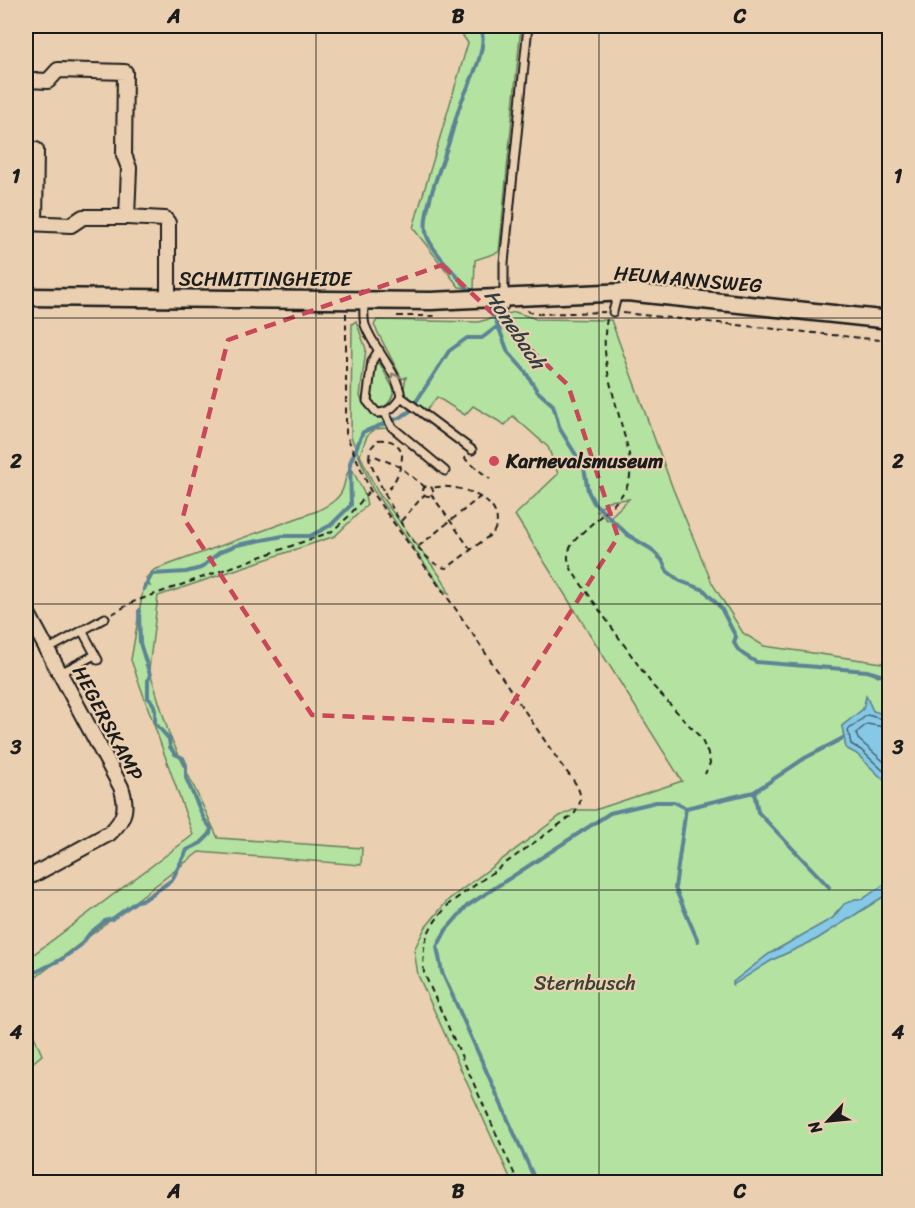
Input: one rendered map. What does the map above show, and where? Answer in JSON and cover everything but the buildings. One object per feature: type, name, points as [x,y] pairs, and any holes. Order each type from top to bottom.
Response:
[{"type":"street","points":[[26,80],[48,81],[58,70],[125,72],[124,155],[129,168],[127,217]]},
{"type":"street","points":[[31,154],[30,223],[71,225],[83,217],[165,219],[168,223],[168,305]]},
{"type":"street","name":"HEUMANNSWEG","points":[[499,300],[618,292],[890,320]]},
{"type":"street","name":"SCHMITTINGHEIDE","points":[[26,297],[168,305],[363,300],[499,300]]},
{"type":"street","name":"HEGERSKAMP","points":[[26,610],[121,787],[125,799],[125,812],[120,824],[110,833],[26,878]]},
{"type":"lane","points":[[499,300],[528,26]]},
{"type":"lane","points":[[613,312],[618,292]]},
{"type":"lane","points":[[363,300],[365,324],[400,388],[403,399],[472,450]]},
{"type":"lane","points":[[379,350],[372,360],[367,401],[378,413],[386,414],[403,399]]},
{"type":"lane","points":[[386,414],[392,427],[445,471]]},
{"type":"lane","points":[[47,650],[105,618]]},
{"type":"lane","points":[[60,673],[95,658],[82,630]]},
{"type":"path","points":[[525,310],[536,314],[613,312],[890,341]]},
{"type":"path","points":[[613,312],[608,318],[604,333],[606,366],[627,446],[630,477],[618,499],[570,546],[568,557],[572,571],[653,686],[701,738],[710,763],[705,774]]},
{"type":"path","points":[[346,313],[346,434],[370,490],[455,608],[562,766],[578,785],[581,794],[574,814],[450,903],[427,934],[422,952],[424,974],[518,1182]]},
{"type":"path","points":[[369,458],[375,456],[400,467],[425,487],[457,487],[480,497],[492,509],[496,519],[496,529],[447,568],[437,566],[400,522],[384,494],[369,458],[373,444],[378,440],[387,439],[399,446],[402,452],[400,467],[390,488],[384,494]]},
{"type":"path","points":[[472,450],[465,459],[490,479]]},
{"type":"path","points":[[400,522],[425,494],[425,487]]},
{"type":"path","points":[[432,488],[431,494],[471,550]]},
{"type":"path","points":[[105,618],[133,602],[331,532],[349,516],[370,490]]},
{"type":"path","points":[[425,494],[431,494]]},
{"type":"path","points":[[419,547],[480,497]]},
{"type":"highlighted area","points":[[442,265],[568,385],[618,537],[500,723],[312,715],[183,517],[228,340]]},
{"type":"green space","points":[[456,26],[521,26],[499,252],[475,260],[474,289],[459,287],[413,228],[468,43]]},
{"type":"green space","name":"Sternbusch","points":[[515,312],[536,319],[611,320],[673,489],[712,583],[743,633],[764,646],[889,664],[889,716],[873,711],[867,698],[863,709],[842,726],[846,748],[857,754],[889,785],[889,881],[863,899],[855,899],[837,911],[833,918],[769,954],[733,982],[734,984],[772,960],[817,939],[889,893],[889,1182],[512,1182],[418,975],[414,950],[425,928],[448,900],[560,816],[573,810],[595,810],[682,781],[515,515],[558,474],[548,447],[513,416],[505,425],[473,406],[465,415],[437,397],[426,411],[403,394],[406,377],[402,379],[374,325],[377,320],[478,322]],"holes":[[[629,499],[607,520],[597,511],[608,501]]]},
{"type":"green space","points":[[356,321],[366,349],[360,396],[366,407],[378,418],[383,418],[387,428],[374,429],[367,436],[360,455],[377,491],[443,580],[449,593],[443,590],[373,490],[351,437],[352,324]]},
{"type":"green space","points":[[379,362],[394,390],[390,401],[380,409],[371,401],[372,375]]},
{"type":"green space","points":[[351,467],[364,493],[367,505],[335,536],[158,596],[149,669],[169,734],[218,838],[362,848],[361,865],[199,852],[26,985],[26,960],[193,835],[131,660],[144,584],[150,586],[146,578],[154,570],[317,511],[334,501],[340,494]]},
{"type":"green space","points":[[26,1017],[42,1055],[26,1068]]},
{"type":"water","points":[[866,696],[873,711],[889,716],[889,785],[857,754],[846,748],[842,726],[863,709]]},
{"type":"water","points":[[889,881],[889,893],[817,939],[772,960],[733,985],[733,982],[769,954],[833,918],[844,904],[855,899],[863,899]]},
{"type":"waterway","name":"Honebach","points":[[473,294],[433,247],[428,239],[426,223],[434,186],[462,100],[480,54],[483,35],[481,26]]},
{"type":"waterway","name":"Honebach","points":[[482,304],[495,318],[508,352],[525,371],[537,391],[553,405],[560,429],[584,468],[588,491],[594,503],[628,535],[651,549],[662,560],[667,571],[680,581],[704,590],[721,608],[736,637],[735,646],[740,651],[756,662],[867,671],[890,678]]},
{"type":"waterway","points":[[144,589],[152,574],[186,572],[201,568],[220,552],[237,545],[283,536],[310,536],[331,525],[351,505],[350,463],[363,432],[401,417],[410,411],[449,351],[467,338],[482,338],[498,326]]},
{"type":"waterway","points":[[26,977],[62,959],[81,945],[90,933],[105,921],[112,919],[137,901],[145,899],[172,880],[187,850],[201,843],[210,834],[211,828],[204,819],[186,778],[186,765],[183,758],[175,754],[170,747],[169,739],[155,723],[154,706],[148,698],[150,675],[140,643],[139,611]]},
{"type":"waterway","points":[[536,1182],[442,972],[437,947],[446,930],[467,906],[610,813],[656,802],[674,802],[686,808],[754,792],[805,758],[843,738]]},
{"type":"waterway","points":[[754,792],[758,812],[829,887]]},
{"type":"waterway","points":[[686,808],[675,888],[698,941]]},
{"type":"place","name":"Karnevalsmuseum","points":[[494,461]]}]
